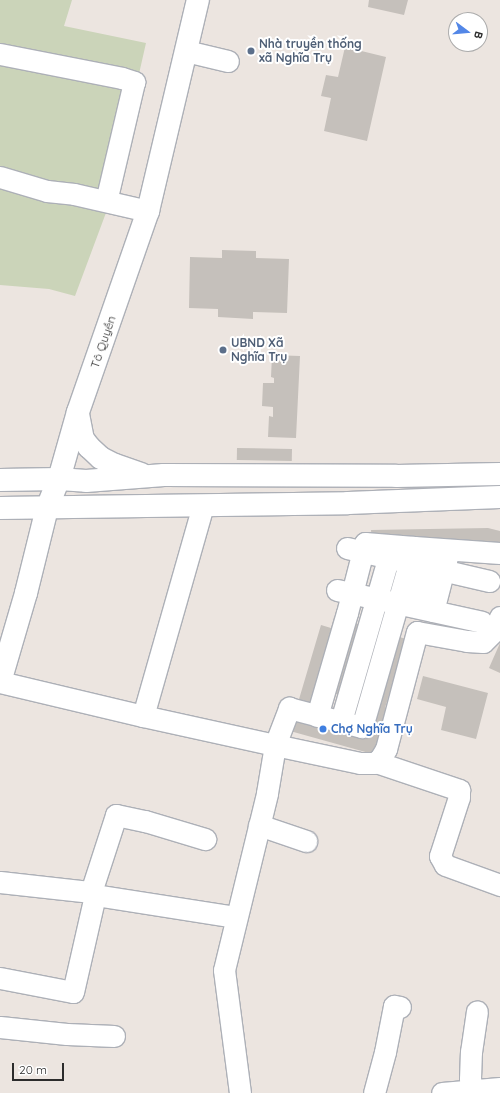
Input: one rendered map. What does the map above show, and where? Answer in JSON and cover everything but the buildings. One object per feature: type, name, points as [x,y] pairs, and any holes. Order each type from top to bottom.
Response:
[{"type":"street","name":"Tô Quyền","points":[[0,682],[26,593],[47,508],[59,479],[78,412],[148,211],[198,0]]},
{"type":"street","points":[[186,51],[228,61]]},
{"type":"street","points":[[0,54],[122,78],[134,82],[106,201]]},
{"type":"street","points":[[0,177],[47,191],[74,194],[148,211]]},
{"type":"street","points":[[78,412],[78,422],[83,440],[101,458],[123,469],[152,475]]},
{"type":"street","points":[[0,480],[59,479],[86,481],[152,475],[396,476],[500,474]]},
{"type":"street","points":[[143,716],[203,506],[202,476]]},
{"type":"street","points":[[0,508],[348,503],[500,497]]},
{"type":"street","points":[[316,716],[335,655],[355,550],[366,543],[390,552],[429,557],[500,553]]},
{"type":"street","points":[[341,721],[390,552]]},
{"type":"street","points":[[429,557],[489,581]]},
{"type":"street","points":[[240,1093],[224,970],[267,793],[275,745],[288,708],[362,727],[390,634],[416,607],[429,557]]},
{"type":"street","points":[[416,607],[429,557]]},
{"type":"street","points":[[377,599],[491,619],[495,630],[483,642],[467,641],[417,632],[390,634],[369,628],[343,607],[377,599]]},
{"type":"street","points":[[376,762],[386,749],[417,632]]},
{"type":"street","points":[[335,655],[380,667]]},
{"type":"street","points":[[0,682],[143,716],[275,745],[360,763],[376,762],[459,790],[459,797],[440,856],[445,865],[500,885]]},
{"type":"street","points":[[326,686],[371,698]]},
{"type":"street","points":[[0,978],[73,992],[110,813],[145,821],[205,839]]},
{"type":"street","points":[[259,825],[306,841]]},
{"type":"street","points":[[0,882],[93,894],[236,917]]},
{"type":"street","points":[[374,1093],[385,1052],[394,1006],[400,1007]]},
{"type":"street","points":[[472,1089],[470,1079],[471,1052],[477,1011]]},
{"type":"street","points":[[0,1027],[67,1034],[114,1036]]},
{"type":"street","points":[[442,1093],[472,1089],[500,1088]]},
{"type":"green space","points":[[0,0],[72,0],[64,26],[146,43],[110,202],[75,296],[49,289],[0,285]]},
{"type":"place","name":"Nhà truyền thống xã Nghĩa Trụ","points":[[251,51]]},
{"type":"place","name":"UBND Xã Nghĩa Trụ","points":[[223,350]]},
{"type":"place","name":"Chợ Nghĩa Trụ","points":[[323,729]]}]
